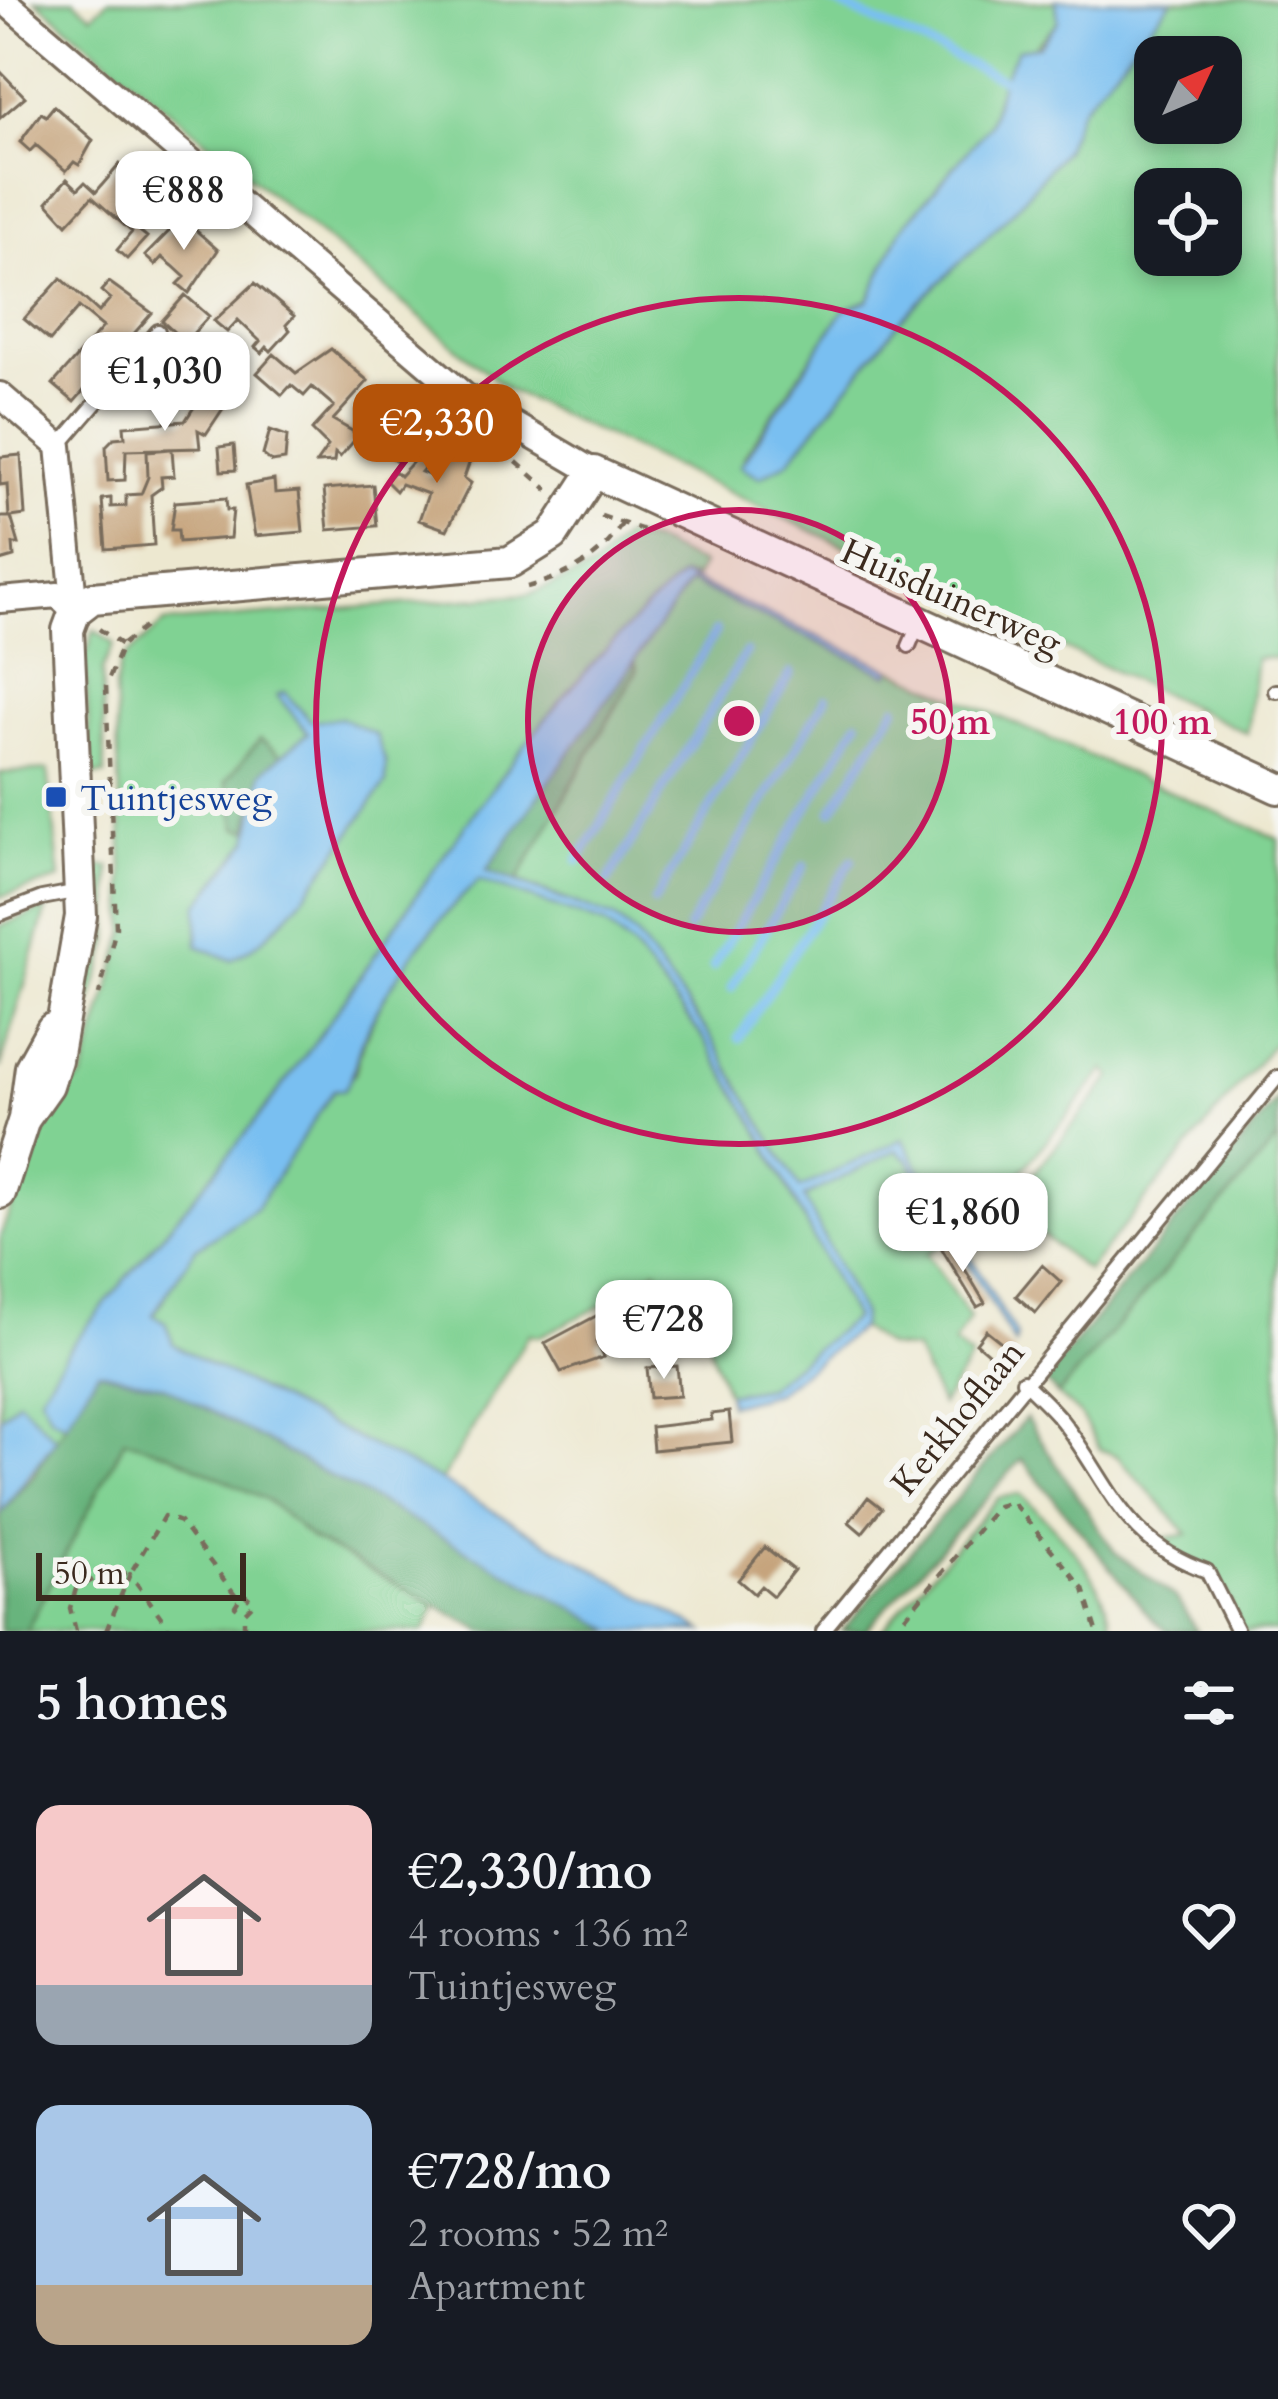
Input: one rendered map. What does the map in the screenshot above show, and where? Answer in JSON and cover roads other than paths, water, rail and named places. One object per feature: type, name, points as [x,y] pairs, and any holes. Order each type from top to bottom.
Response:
[{"type":"street","points":[[3,0],[466,397],[594,472],[553,535],[509,562],[99,597],[75,611]]},
{"type":"street","points":[[0,394],[59,446],[75,611],[68,630],[82,891],[78,947],[48,1085],[24,1119],[0,1193]]},
{"type":"street","name":"Huisduinerweg","points":[[594,472],[914,635],[1278,788]]},
{"type":"street","points":[[0,601],[58,595],[75,611]]},
{"type":"lane","points":[[59,446],[158,331]]},
{"type":"lane","points":[[0,914],[42,898],[82,891]]},
{"type":"lane","name":"Kerkhoflaan","points":[[823,1631],[1023,1381],[1278,1077]]},
{"type":"lane","points":[[1023,1381],[1062,1422],[1106,1494],[1167,1558],[1207,1571],[1237,1631]]},
{"type":"water","points":[[1056,0],[1172,0],[1142,36],[1134,36],[1134,45],[1079,111],[1064,150],[1014,210],[900,321],[789,461],[760,477],[740,466],[844,310],[869,300],[901,230],[989,125],[1002,79],[1018,49],[1039,46],[1058,21]]},
{"type":"water","points":[[682,576],[891,669],[889,675],[689,583],[486,871],[614,918],[636,936],[709,1034],[800,1188],[903,1139],[1017,1337],[1015,1345],[909,1160],[897,1150],[804,1197],[862,1316],[860,1328],[775,1393],[729,1405],[727,1394],[767,1387],[854,1318],[757,1127],[703,1037],[633,948],[605,924],[479,880],[399,974],[363,1038],[348,1084],[344,1090],[334,1090],[256,1208],[195,1249],[153,1315],[165,1322],[173,1344],[441,1481],[703,1631],[615,1631],[164,1386],[98,1371],[66,1423],[51,1416],[40,1395],[67,1351],[301,1061],[525,745],[626,629]]},
{"type":"water","points":[[284,692],[311,721],[342,718],[376,735],[386,763],[386,783],[295,906],[253,947],[231,960],[198,946],[198,905],[249,840],[262,772],[308,733],[277,695]]},
{"type":"water","points":[[18,1400],[56,1439],[0,1514],[0,1418]]},
{"type":"waterway","points":[[829,0],[1002,79]]},
{"type":"waterway","points":[[578,861],[716,631]]},
{"type":"waterway","points":[[608,881],[746,652]]},
{"type":"waterway","points":[[654,902],[791,673]]},
{"type":"waterway","points":[[688,928],[826,698]]},
{"type":"waterway","points":[[832,811],[896,707]]},
{"type":"waterway","points":[[713,967],[858,722]]},
{"type":"waterway","points":[[739,1038],[852,860]]},
{"type":"waterway","points":[[731,988],[804,866]]},
{"type":"place","name":"Tuintjesweg","points":[[56,797]]}]
